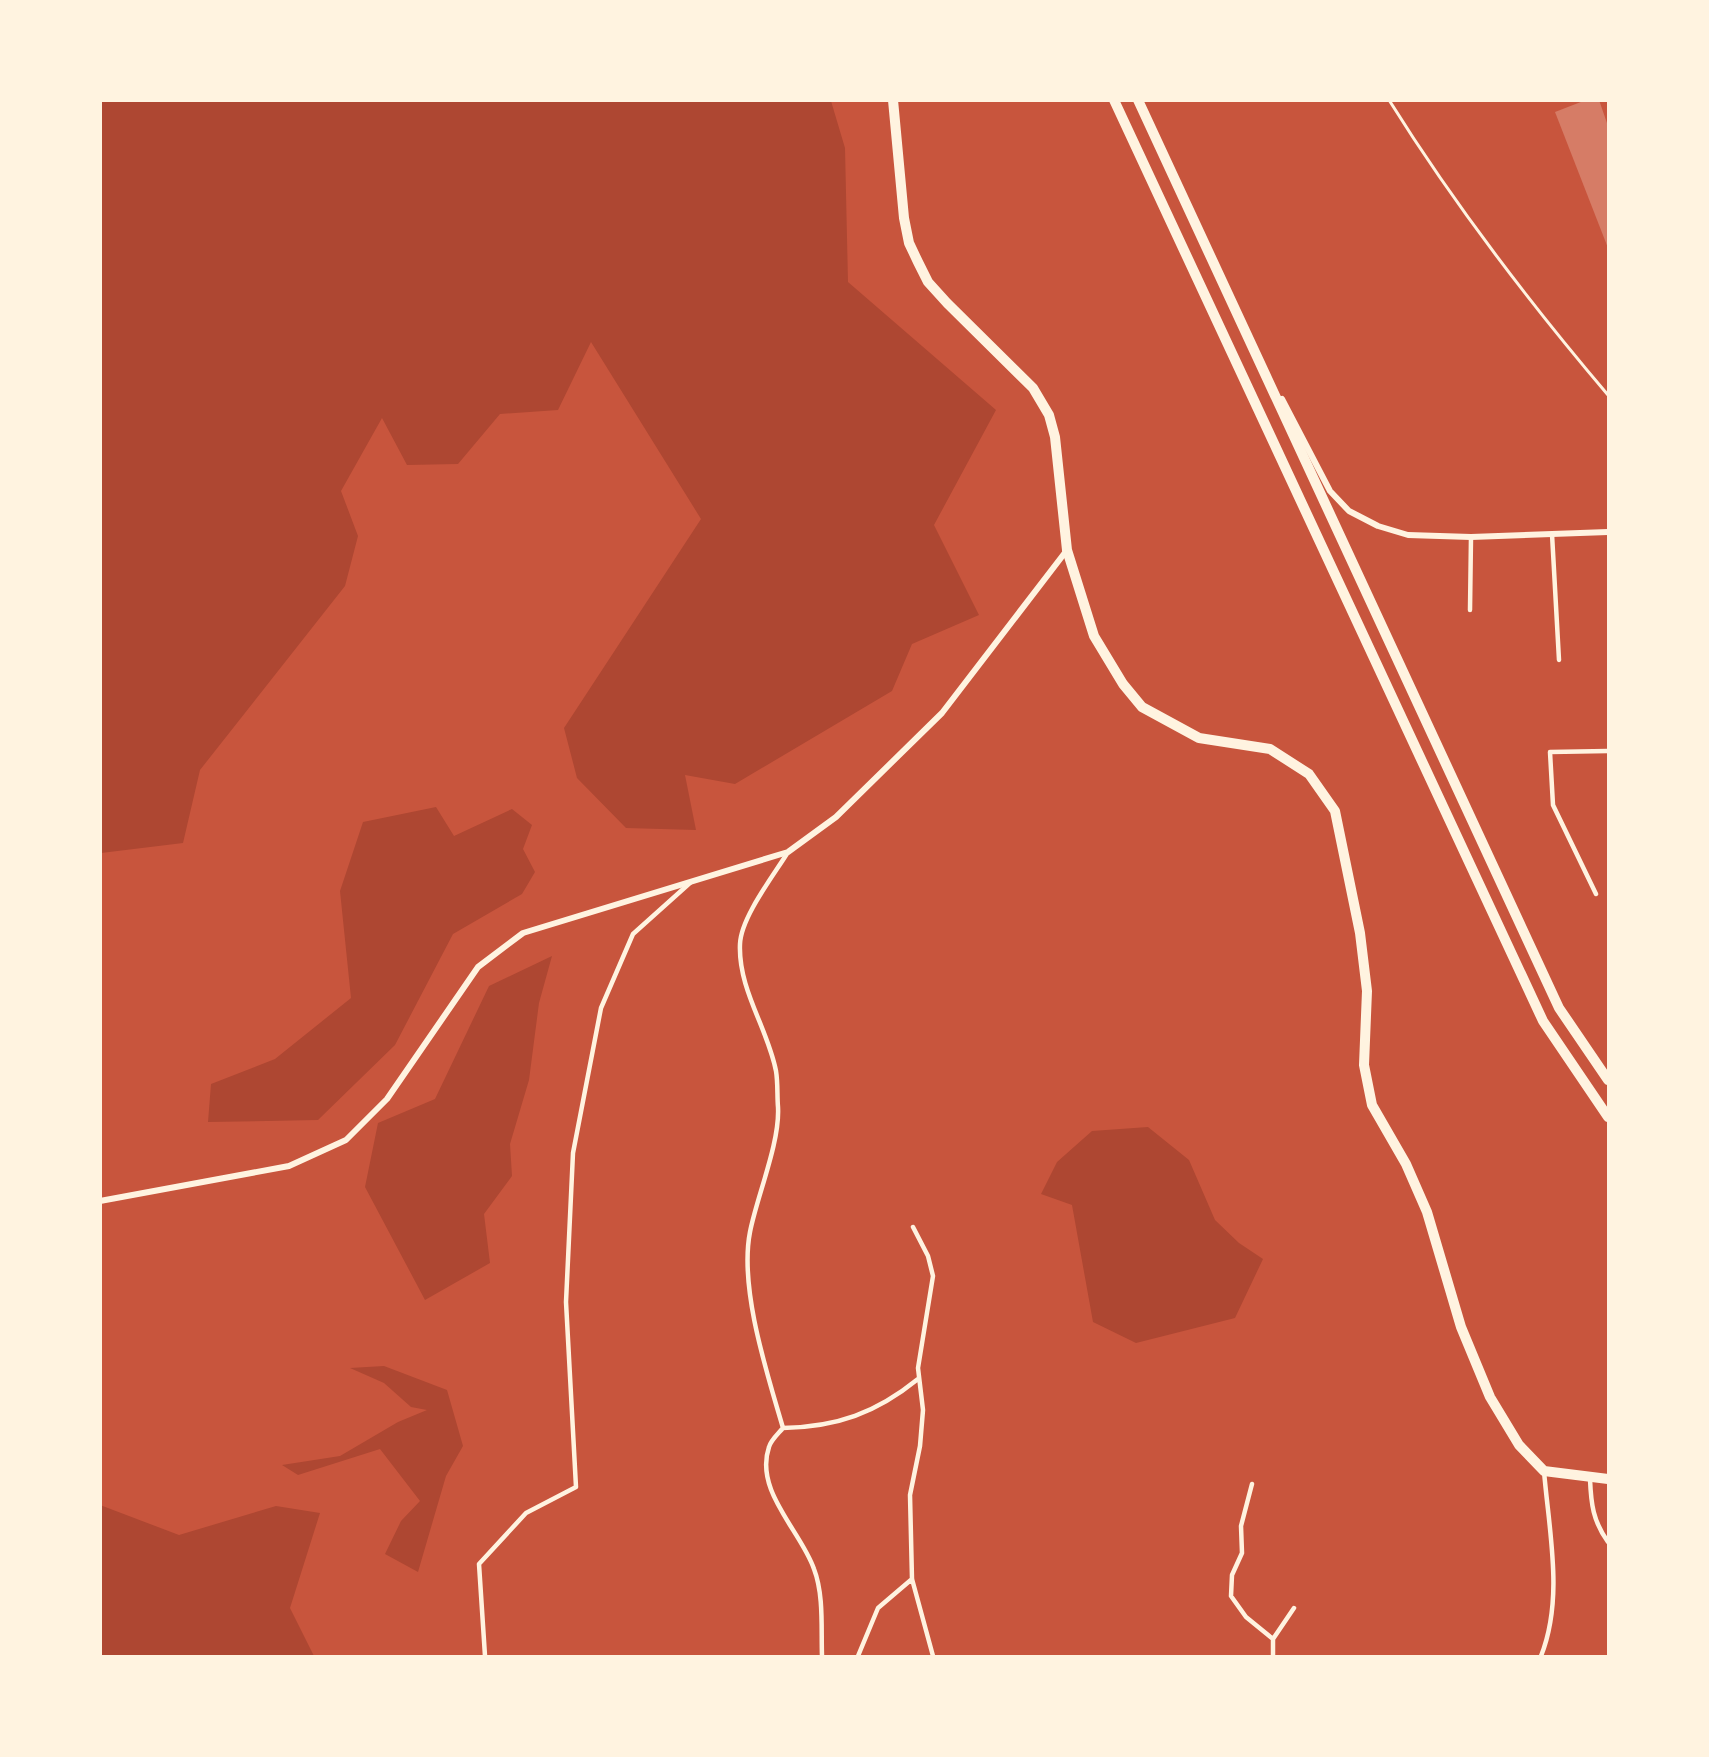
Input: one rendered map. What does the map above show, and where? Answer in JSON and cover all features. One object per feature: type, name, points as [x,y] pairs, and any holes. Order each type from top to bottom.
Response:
[{"type":"street","points":[[893,100],[898,179],[909,243],[928,282],[1033,388],[1049,415],[1055,437],[1067,550],[1094,636],[1123,684],[1142,707],[1199,738],[1270,749],[1309,774],[1335,811],[1360,933],[1367,991],[1364,1065],[1372,1105],[1406,1164],[1427,1212],[1461,1327],[1490,1397],[1519,1445],[1544,1471],[1590,1479],[1608,1479]]},
{"type":"street","points":[[1114,100],[1543,1021],[1608,1117]]},
{"type":"street","points":[[1138,100],[1559,1008],[1608,1080]]},
{"type":"street","points":[[1244,331],[1330,492],[1349,511],[1378,526],[1408,535],[1471,537],[1608,532]]},
{"type":"street","points":[[100,1202],[289,1166],[346,1140],[387,1099],[478,967],[523,933],[788,852],[844,810],[942,713],[1067,550]]},
{"type":"lane","points":[[1552,534],[1559,660]]},
{"type":"lane","points":[[1470,610],[1471,537]]},
{"type":"lane","points":[[1596,894],[1553,805],[1550,752],[1608,751]]},
{"type":"lane","points":[[783,1428],[768,1374],[747,1278],[750,1233],[768,1166],[778,1112],[776,1071],[745,981],[740,944],[746,922],[788,852]]},
{"type":"lane","points":[[485,1656],[479,1564],[526,1513],[576,1487],[566,1302],[573,1153],[601,1008],[633,934],[692,881]]},
{"type":"lane","points":[[913,1227],[928,1256],[933,1276],[930,1306],[923,1328],[918,1379],[923,1410],[920,1446],[910,1496],[912,1579],[933,1656]]},
{"type":"lane","points":[[783,1428],[810,1428],[844,1422],[895,1398],[918,1379]]},
{"type":"lane","points":[[783,1428],[769,1446],[767,1466],[772,1493],[804,1545],[815,1571],[822,1656]]},
{"type":"lane","points":[[1541,1656],[1548,1640],[1555,1592],[1544,1471]]},
{"type":"lane","points":[[1590,1479],[1593,1514],[1608,1542]]},
{"type":"lane","points":[[1252,1484],[1241,1526],[1242,1552],[1232,1575],[1231,1596],[1246,1617],[1273,1639]]},
{"type":"lane","points":[[858,1656],[878,1608],[912,1579]]},
{"type":"lane","points":[[1274,1656],[1273,1639],[1294,1608]]},
{"type":"path","points":[[1389,100],[1423,154],[1495,254],[1608,395]]},
{"type":"shaded area","points":[[100,101],[831,101],[845,148],[848,282],[996,410],[934,525],[979,615],[912,644],[892,691],[735,784],[685,775],[696,830],[626,828],[577,778],[564,728],[701,519],[591,342],[558,410],[500,414],[458,464],[407,465],[382,418],[341,491],[358,536],[345,586],[200,770],[183,843],[101,853]]},
{"type":"shaded area","points":[[436,807],[454,836],[512,809],[532,825],[523,849],[535,872],[522,894],[453,934],[395,1045],[318,1120],[208,1122],[211,1084],[275,1059],[351,998],[340,891],[363,822]]},
{"type":"shaded area","points":[[552,956],[539,1003],[529,1080],[510,1144],[512,1176],[484,1214],[490,1263],[425,1300],[365,1187],[378,1123],[435,1099],[489,986]]},
{"type":"shaded area","points":[[1148,1127],[1189,1160],[1215,1220],[1239,1243],[1263,1259],[1235,1318],[1136,1343],[1093,1322],[1072,1205],[1041,1194],[1057,1162],[1092,1131]]},
{"type":"shaded area","points":[[384,1366],[447,1390],[463,1446],[446,1476],[418,1572],[385,1554],[401,1521],[420,1501],[380,1449],[298,1475],[282,1465],[340,1456],[398,1422],[427,1410],[411,1407],[384,1383],[350,1368]]},
{"type":"shaded area","points":[[100,1505],[179,1535],[276,1506],[320,1513],[290,1608],[314,1656],[101,1656]]},
{"type":"building","points":[[1586,100],[1599,100],[1608,126],[1608,248],[1555,112]]}]
